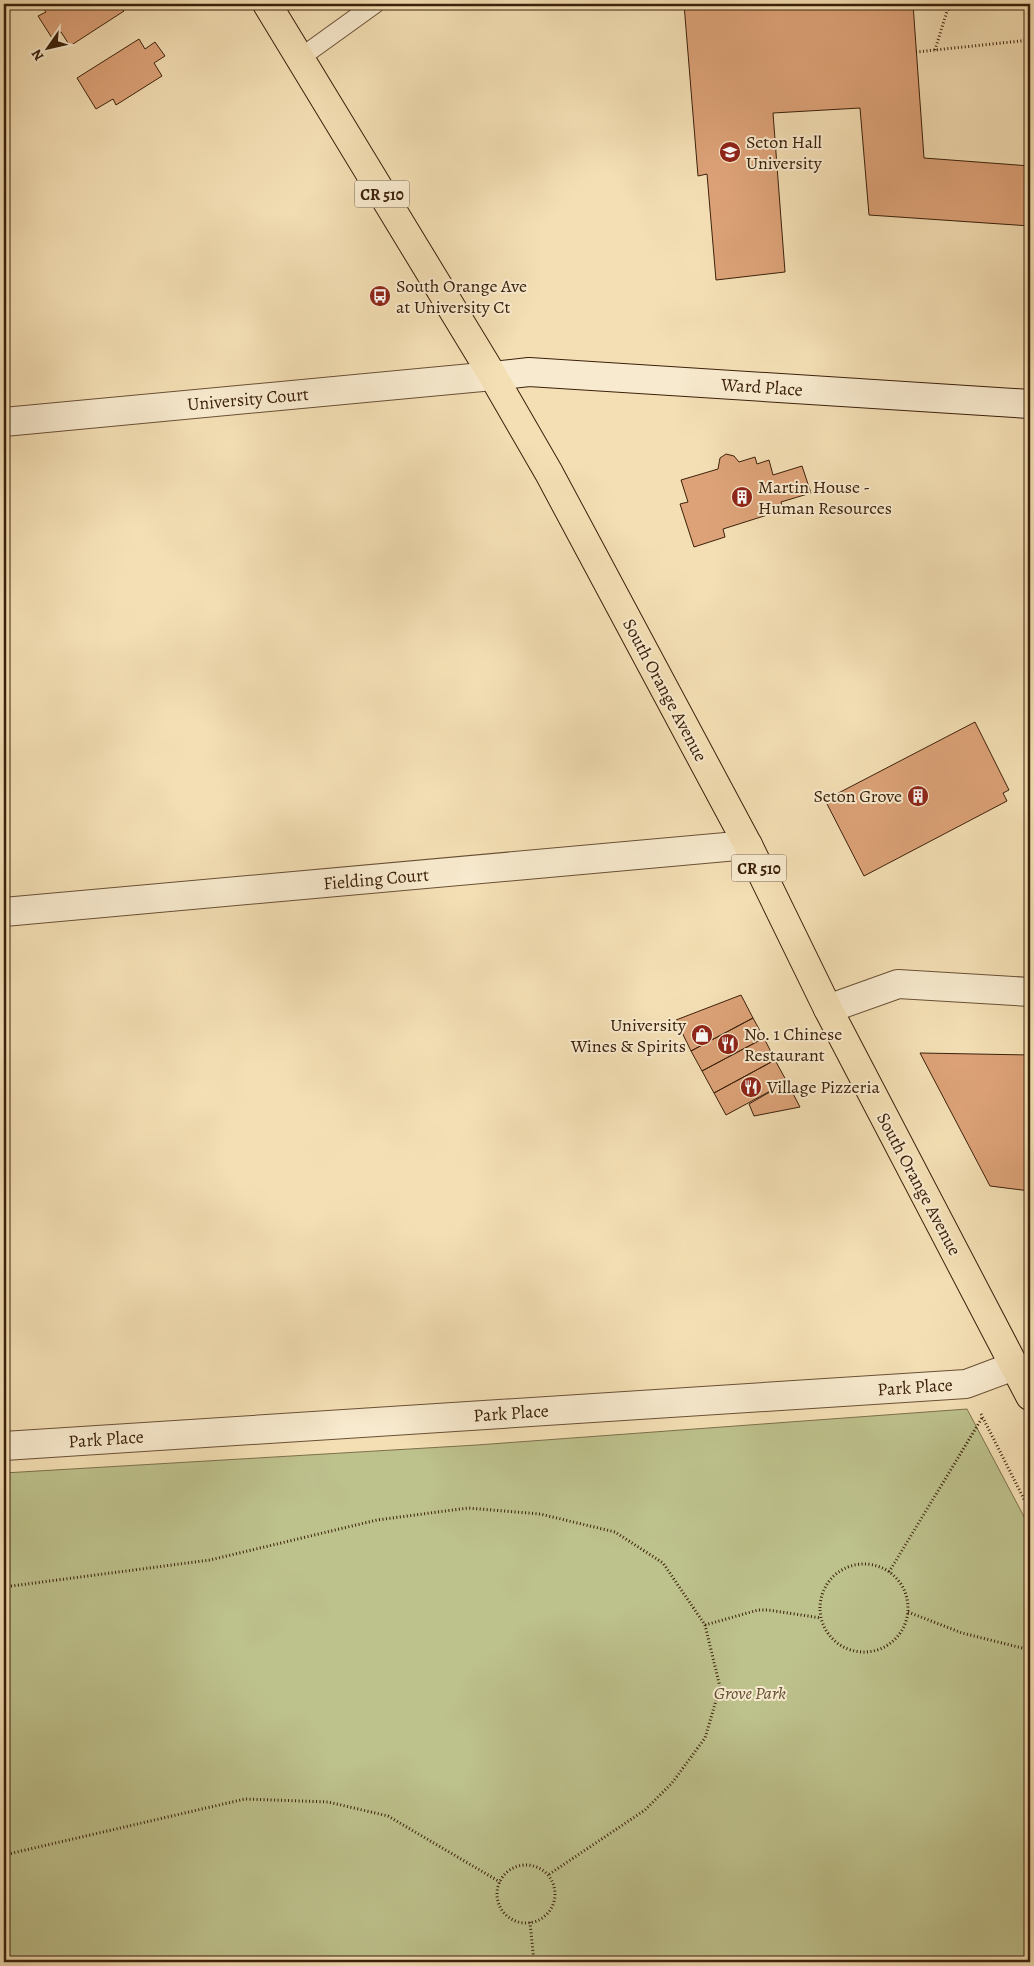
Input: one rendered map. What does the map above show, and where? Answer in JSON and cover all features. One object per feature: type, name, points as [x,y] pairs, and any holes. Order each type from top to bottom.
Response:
[{"type":"main road","name":"South Orange Avenue","points":[[267,4],[550,473],[748,845],[828,1009],[1030,1396]]},
{"type":"street","name":"Ward Place","points":[[493,376],[529,372],[1030,404]]},
{"type":"street","name":"University Court","points":[[4,422],[493,376]]},
{"type":"street","name":"Fielding Court","points":[[4,912],[748,845]]},
{"type":"street","points":[[828,1009],[898,984],[1030,992]]},
{"type":"street","name":"Park Place","points":[[4,1446],[966,1384],[1014,1366]]},
{"type":"lane","points":[[300,58],[375,4]]},
{"type":"path","points":[[935,50],[947,11],[953,4]]},
{"type":"path","points":[[916,52],[1030,40]]},
{"type":"path","points":[[981,1414],[1030,1511]]},
{"type":"path","points":[[889,1572],[982,1418]]},
{"type":"path","points":[[4,1586],[210,1560],[377,1520],[468,1508],[540,1514],[615,1532],[663,1562],[705,1625],[720,1688],[705,1738],[672,1783],[645,1810],[548,1876]]},
{"type":"path","points":[[860,1564],[875,1565],[889,1572],[900,1583],[907,1596],[908,1612],[904,1626],[896,1639],[883,1648],[871,1652],[858,1652],[845,1648],[834,1641],[826,1631],[821,1618],[820,1603],[824,1589],[833,1576],[845,1568],[860,1564]]},
{"type":"path","points":[[705,1625],[758,1610],[821,1618]]},
{"type":"path","points":[[908,1612],[962,1632],[1030,1650]]},
{"type":"path","points":[[4,1855],[245,1799],[328,1802],[388,1816],[500,1882]]},
{"type":"path","points":[[523,1865],[541,1869],[553,1883],[555,1900],[546,1915],[538,1920],[530,1922],[513,1920],[506,1914],[498,1899],[500,1882],[513,1868],[523,1865]]},
{"type":"path","points":[[530,1922],[534,1962]]},
{"type":"green space","name":"Grove Park","points":[[967,1409],[1030,1528],[1030,1962],[4,1962],[4,1473],[477,1445]]},
{"type":"building","points":[[119,4],[124,11],[70,46],[61,32],[52,38],[38,16],[46,12],[41,5]]},
{"type":"building","points":[[684,4],[767,4],[768,8],[820,4],[913,4],[924,158],[1030,166],[1030,226],[869,215],[860,108],[773,113],[785,272],[716,280],[707,174],[698,176]]},
{"type":"building","points":[[139,39],[145,49],[155,42],[165,56],[154,63],[162,76],[116,105],[113,99],[96,109],[77,78]]},
{"type":"building","name":"Martin House - Human Resources","points":[[726,454],[734,456],[739,462],[755,457],[757,464],[769,460],[773,475],[802,466],[811,493],[781,502],[783,510],[723,529],[725,537],[694,547],[680,504],[688,502],[681,480],[718,469],[720,458]]},
{"type":"building","name":"Seton Grove","points":[[975,722],[1009,790],[1003,793],[1007,801],[864,876],[825,800]]},
{"type":"building","name":"University Wines & Spirits","points":[[741,995],[753,1018],[691,1051],[676,1020]]},
{"type":"building","name":"No. 1 Chinese Restaurant","points":[[753,1018],[764,1038],[702,1071],[691,1051]]},
{"type":"building","points":[[764,1038],[775,1060],[714,1093],[702,1071]]},
{"type":"building","points":[[920,1053],[1030,1055],[1030,1191],[990,1186]]},
{"type":"building","name":"Village Pizzeria","points":[[775,1060],[787,1082],[726,1115],[714,1093]]},
{"type":"building","points":[[787,1082],[800,1107],[754,1116],[749,1104]]},
{"type":"place","name":"Seton Hall University","points":[[730,152]]},
{"type":"place","name":"South Orange Ave at University Ct","points":[[380,296]]},
{"type":"place","name":"Martin House - Human Resources","points":[[742,497]]},
{"type":"place","name":"Seton Grove","points":[[918,796]]},
{"type":"place","name":"University Wines & Spirits","points":[[702,1035]]},
{"type":"place","name":"No. 1 Chinese Restaurant","points":[[728,1044]]},
{"type":"place","name":"Village Pizzeria","points":[[751,1087]]}]
